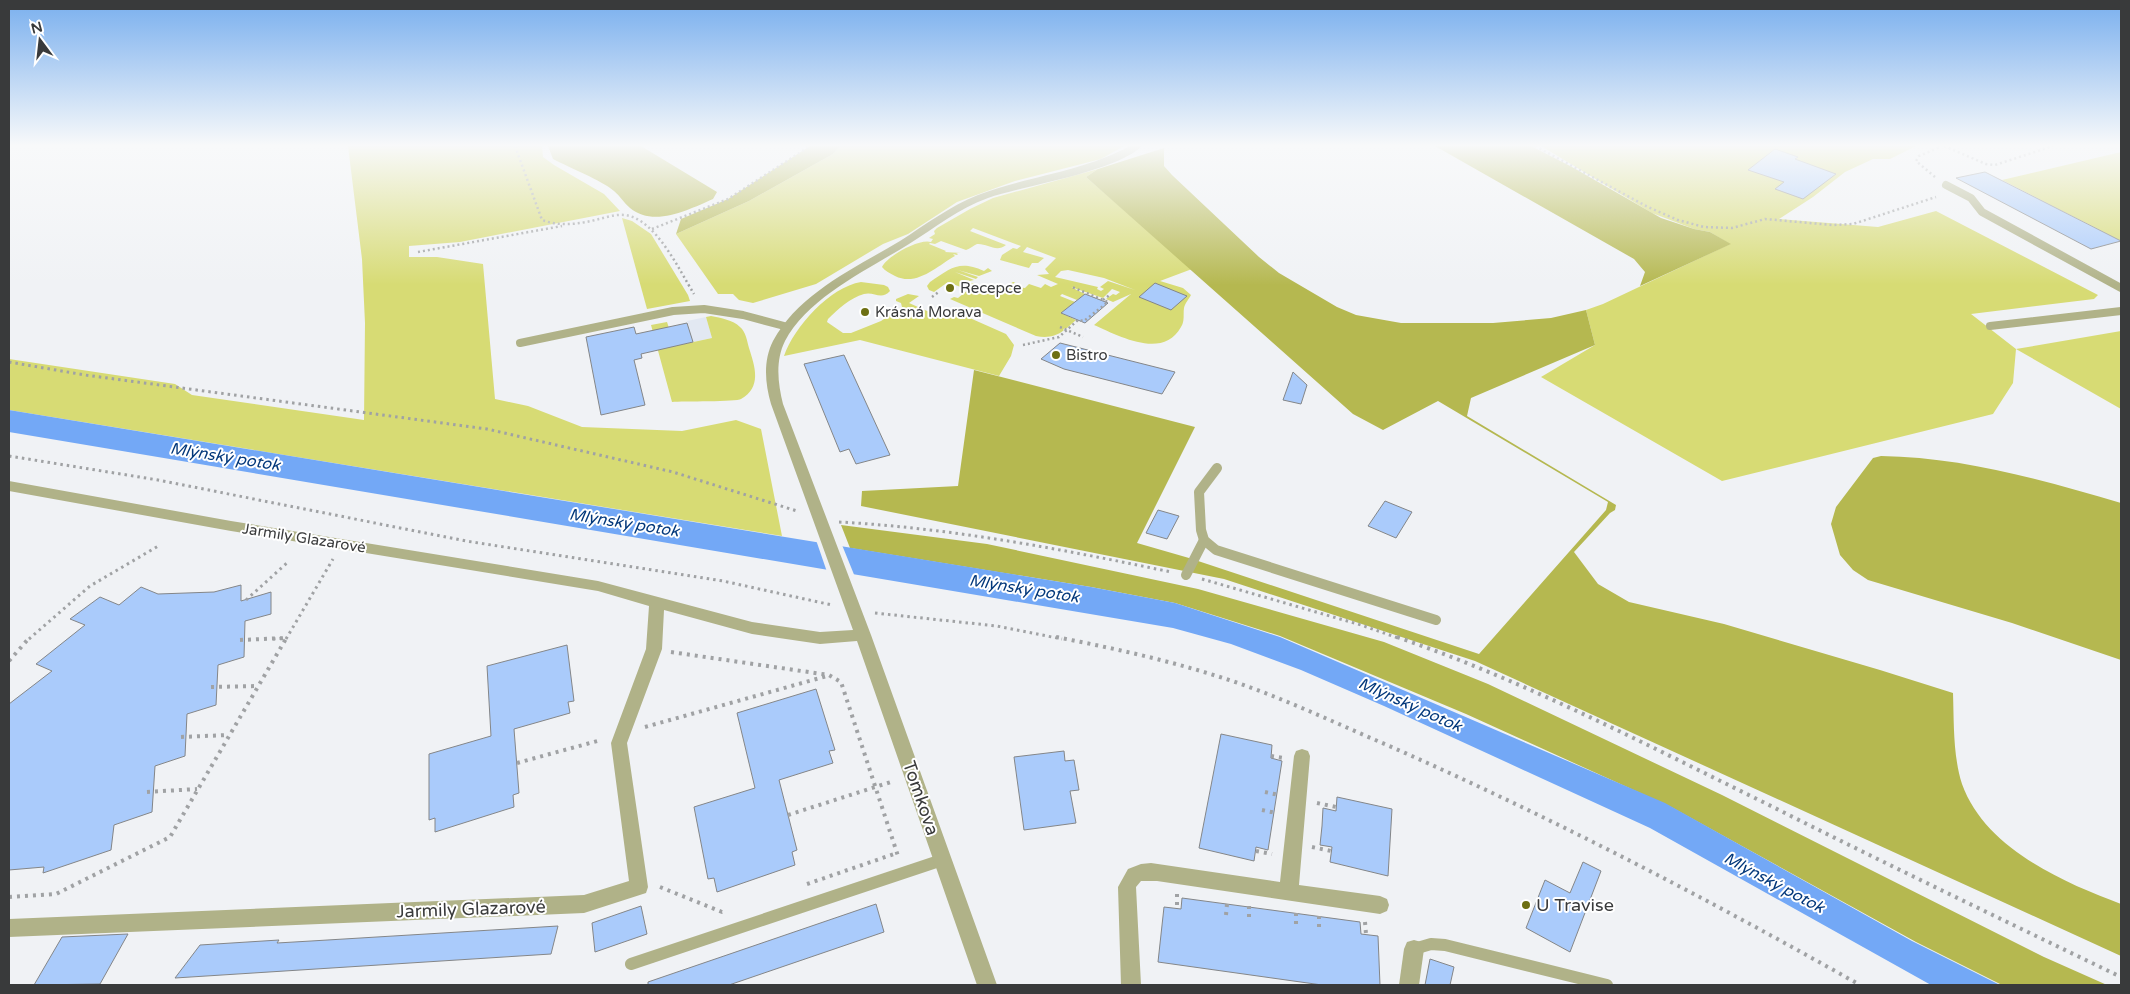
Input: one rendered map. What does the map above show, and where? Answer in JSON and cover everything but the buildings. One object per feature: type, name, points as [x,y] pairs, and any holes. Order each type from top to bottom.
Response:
[{"type":"street","name":"Tomkova","points":[[988,985],[863,635],[861,611],[846,590],[783,422],[773,387],[772,363],[779,342],[788,327],[828,291],[961,207],[998,192]]},
{"type":"street","name":"Jarmily Glazarové","points":[[9,486],[598,586],[656,604],[752,628],[800,636],[832,638],[863,635]]},
{"type":"street","points":[[638,878],[620,743],[654,650],[656,604]]},
{"type":"street","points":[[1289,890],[1302,756]]},
{"type":"street","points":[[1131,985],[1127,888],[1130,880],[1136,874],[1159,873],[1289,890],[1380,905]]},
{"type":"street","name":"Jarmily Glazarové","points":[[9,928],[584,904],[639,887],[638,878]]},
{"type":"street","points":[[1409,985],[1414,949]]},
{"type":"lane","points":[[1960,192],[1971,198],[1982,212],[2121,288]]},
{"type":"lane","points":[[520,343],[673,311],[704,309],[743,315],[788,327]]},
{"type":"lane","points":[[1990,326],[2121,311]]},
{"type":"lane","points":[[1217,468],[1199,492],[1201,530],[1204,540],[1216,550],[1436,620]]},
{"type":"lane","points":[[1186,575],[1204,540]]},
{"type":"lane","points":[[631,964],[942,860]]},
{"type":"lane","points":[[1414,949],[1432,944],[1445,945],[1607,985]]},
{"type":"path","points":[[532,192],[542,220],[553,224],[570,225]]},
{"type":"path","points":[[652,229],[681,220],[728,199],[738,192]]},
{"type":"path","points":[[1621,192],[1678,220],[1704,227],[1732,228],[1764,219],[1832,225],[1853,224],[1948,192]]},
{"type":"path","points":[[418,252],[625,215],[638,218],[652,229],[704,309]]},
{"type":"path","points":[[1022,345],[1055,339],[1080,319],[1084,321],[1108,302],[1072,287]]},
{"type":"path","points":[[932,297],[940,291]]},
{"type":"path","points":[[1103,300],[1111,294]]},
{"type":"path","points":[[1060,327],[1083,337]]},
{"type":"path","points":[[9,362],[85,375],[487,429],[673,472],[821,521],[887,524],[1022,541],[1186,575],[1361,625],[1460,659],[1593,718],[1826,834],[2121,977]]},
{"type":"path","points":[[9,456],[158,480],[438,536],[723,580],[830,604]]},
{"type":"path","points":[[9,897],[56,894],[170,837],[342,544]]},
{"type":"path","points":[[9,661],[25,642],[90,586],[160,545]]},
{"type":"path","points":[[246,600],[288,562]]},
{"type":"path","points":[[861,611],[944,618],[997,626],[1142,654],[1224,678],[1346,727],[1439,768],[1568,829],[1753,925],[1860,985]]},
{"type":"path","points":[[240,640],[286,638]]},
{"type":"path","points":[[654,650],[829,675],[841,682],[899,861]]},
{"type":"path","points":[[517,763],[829,675]]},
{"type":"path","points":[[212,687],[258,686]]},
{"type":"path","points":[[180,737],[229,735]]},
{"type":"path","points":[[788,815],[913,775]]},
{"type":"path","points":[[148,792],[198,789]]},
{"type":"path","points":[[805,884],[897,853]]},
{"type":"path","points":[[638,878],[722,912],[731,909]]},
{"type":"shaded area","points":[[717,192],[713,199],[683,212],[661,217],[640,214],[630,208],[616,193]]},
{"type":"shaded area","points":[[738,192],[764,192],[676,234],[681,219],[728,199]]},
{"type":"shaded area","points":[[1103,192],[1190,192],[1259,257],[1279,273],[1337,307],[1356,315],[1401,323],[1493,323],[1551,318],[1586,310],[1595,345],[1471,398],[1467,416],[1616,505],[1615,510],[1574,552],[1598,584],[1629,602],[1724,624],[1953,693],[1957,762],[1962,784],[1973,807],[1988,827],[2028,860],[2074,885],[2121,904],[2121,956],[1475,661],[1224,579],[861,506],[862,491],[958,486],[974,370],[1195,427],[1137,543],[1189,558],[1479,654],[1606,510],[1608,502],[1438,401],[1383,430],[1353,414]]},
{"type":"shaded area","points":[[1517,192],[1616,192],[1661,218],[1694,229],[1710,232],[1731,244],[1640,286],[1645,272],[1634,259]]},
{"type":"shaded area","points":[[706,317],[712,338],[693,342],[687,321]]},
{"type":"shaded area","points":[[1881,456],[1911,457],[1972,465],[2032,478],[2121,503],[2121,660],[2012,623],[1868,580],[1853,570],[1840,555],[1831,524],[1836,507],[1873,458]]},
{"type":"shaded area","points":[[841,525],[987,544],[1198,589],[1384,642],[1488,684],[1722,795],[2044,957],[2107,985],[2002,985],[1916,942],[1671,807],[1466,714],[1280,636],[1175,603],[1091,587],[850,548]]},
{"type":"green space","points":[[354,192],[601,192],[604,194],[620,211],[460,242],[409,246],[409,257],[437,257],[483,264],[495,399],[528,406],[582,427],[682,431],[736,420],[761,429],[782,536],[9,410],[9,359],[175,384],[192,395],[364,420],[365,323],[362,259]]},
{"type":"green space","points":[[764,192],[984,192],[957,202],[908,234],[883,244],[816,284],[753,303],[739,300],[733,294],[718,294],[676,234]]},
{"type":"green space","points":[[1013,192],[1104,192],[1192,269],[1160,281],[1183,288],[1191,295],[1185,306],[1181,327],[1173,337],[1163,342],[1152,344],[1116,335],[1094,325],[1131,294],[1113,302],[1106,299],[1120,292],[1112,289],[1103,298],[1071,287],[1085,294],[1077,300],[1062,294],[1060,296],[1075,302],[1061,313],[1076,320],[1058,334],[1040,337],[950,299],[958,298],[968,290],[948,282],[934,292],[929,290],[927,286],[930,282],[950,269],[961,266],[984,271],[988,268],[992,271],[979,276],[958,270],[978,277],[976,279],[955,272],[974,280],[965,282],[968,284],[974,283],[973,288],[978,292],[1006,286],[1013,282],[1015,282],[1011,286],[1025,288],[1029,284],[1041,288],[1045,284],[1051,287],[1058,284],[1037,275],[1049,274],[1045,269],[1056,258],[1027,247],[1023,252],[1044,258],[1038,263],[1032,263],[1029,268],[1000,260],[1002,255],[1013,248],[1017,249],[1021,246],[973,228],[970,231],[1006,245],[995,248],[977,244],[966,250],[941,241],[935,244],[930,243],[945,252],[961,253],[953,254],[955,256],[934,270],[911,279],[895,276],[882,267],[890,258],[904,249],[926,241],[931,242],[933,239],[929,238],[935,234],[934,231],[937,228],[993,198]],"holes":[[[1068,270],[1104,278],[1135,290],[1108,281],[1100,287],[1104,289],[1101,291],[1097,289],[1098,287],[1055,277],[1061,271]]]},
{"type":"green space","points":[[1618,192],[1819,192],[1779,219],[1878,227],[1936,211],[2098,295],[2094,299],[1971,314],[2016,349],[2013,383],[1993,414],[1722,481],[1541,377],[1595,345],[1586,310],[1603,304],[1730,244],[1710,232],[1694,229],[1652,213]]},
{"type":"green space","points":[[2026,192],[2121,192],[2121,241]]},
{"type":"green space","points":[[622,218],[632,221],[651,234],[690,301],[647,309]]},
{"type":"green space","points":[[861,282],[884,285],[890,291],[880,296],[864,294],[849,301],[836,311],[827,322],[843,333],[851,333],[881,321],[902,307],[901,303],[896,301],[896,299],[908,294],[919,296],[909,303],[943,318],[954,311],[1006,334],[1014,345],[1011,356],[999,376],[860,340],[784,356],[796,333],[815,310],[837,292],[849,285]]},
{"type":"green space","points":[[711,316],[734,323],[744,331],[755,369],[752,389],[748,394],[737,400],[672,402],[651,325],[667,322],[675,346],[712,338],[706,317]]},
{"type":"green space","points":[[2121,331],[2121,409],[2016,349]]},
{"type":"water","name":"Mlýnský potok","points":[[9,410],[1091,587],[1175,603],[1280,637],[1665,803],[1912,941],[2000,985],[1931,985],[1650,828],[1384,706],[1301,670],[1231,644],[1173,628],[9,432]]},
{"type":"pier","points":[[816,540],[842,545],[855,577],[827,572]]},
{"type":"place","name":"Recepce","points":[[950,288]]},
{"type":"place","name":"Krásná Morava","points":[[865,312]]},
{"type":"place","name":"Bistro","points":[[1056,355]]},
{"type":"place","name":"U Travise","points":[[1526,905]]}]
